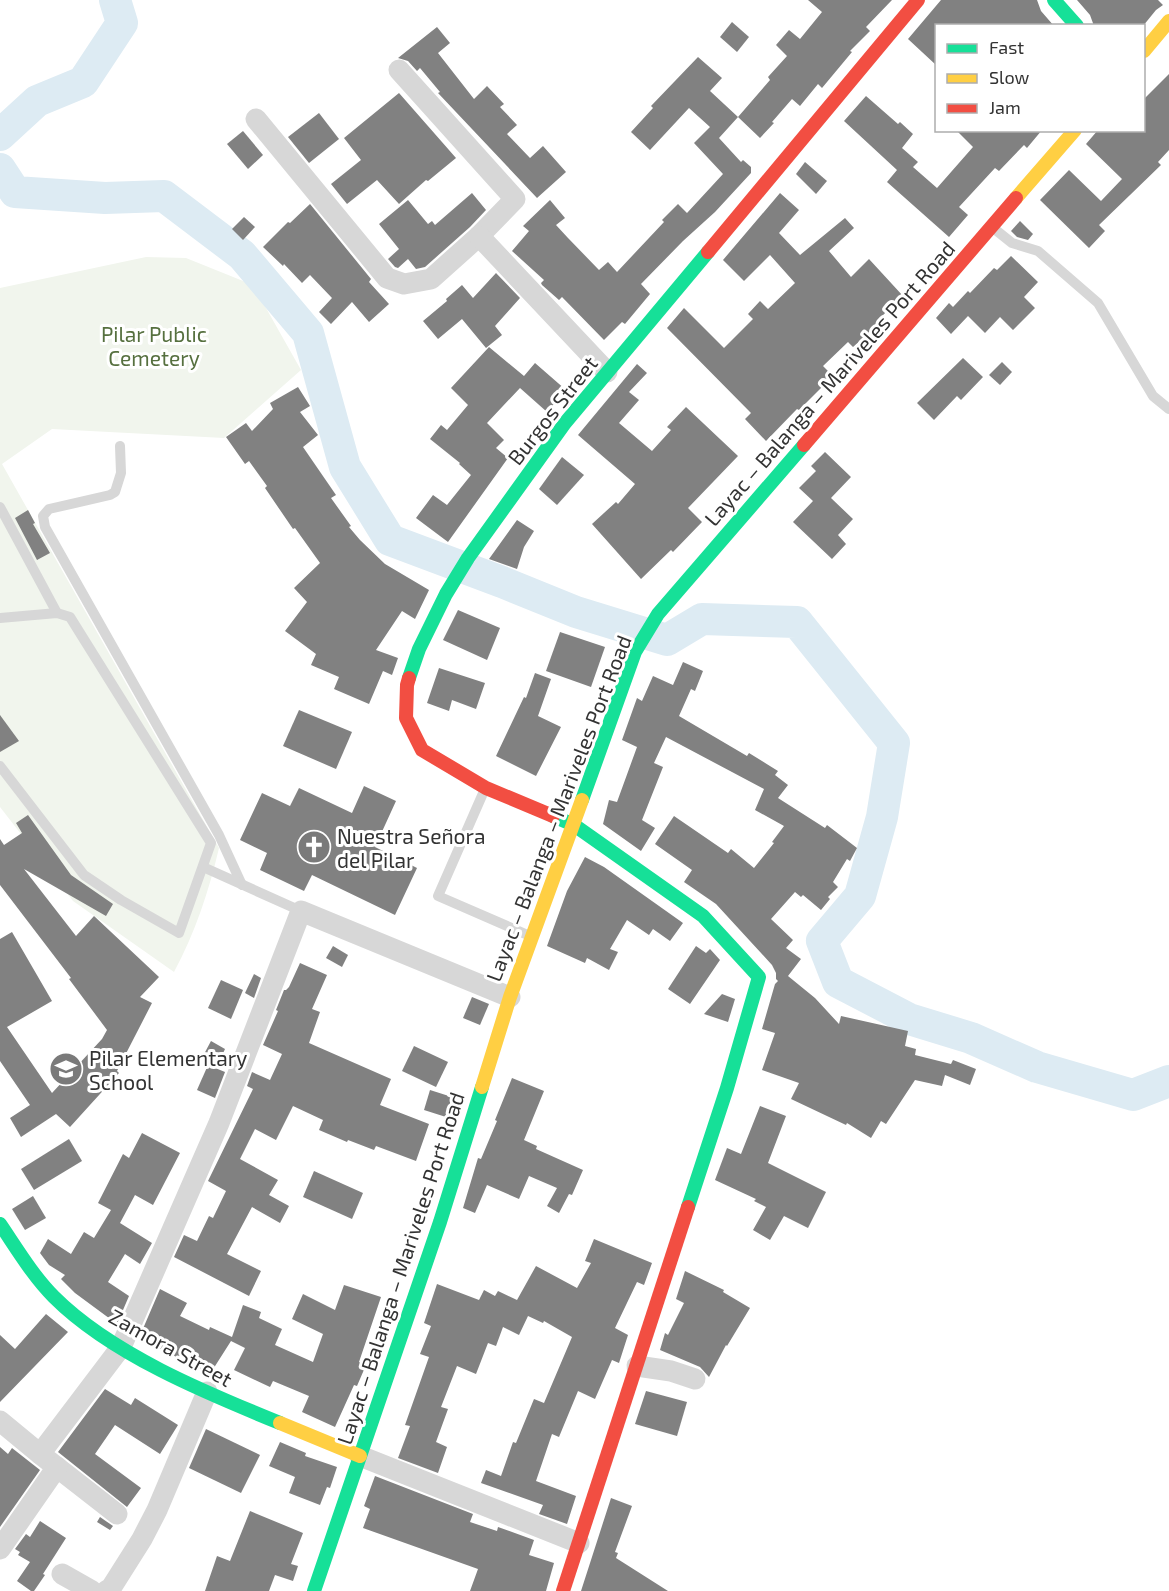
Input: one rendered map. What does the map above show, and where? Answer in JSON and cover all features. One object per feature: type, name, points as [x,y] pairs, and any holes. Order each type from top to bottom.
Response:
[{"type":"street","name":"Burgos Street","points":[[638,1366],[728,1088],[759,977],[703,916],[574,825],[486,788],[422,750],[406,718],[406,685],[419,649],[446,594],[468,558],[565,423],[918,0]]},
{"type":"street","points":[[1054,0],[1075,24]]},
{"type":"street","points":[[1145,49],[1169,21]]},
{"type":"street","points":[[256,119],[387,278],[404,284],[431,279],[479,236],[515,199],[399,70]]},
{"type":"street","name":"Layac – Balanga – Mariveles Port Road","points":[[314,1591],[440,1222],[510,997],[635,652],[658,614],[1073,132]]},
{"type":"street","points":[[479,236],[607,372]]},
{"type":"street","points":[[40,1454],[121,1347],[219,1122],[301,911],[510,997]]},
{"type":"street","name":"Zamora Street","points":[[0,1224],[52,1296],[77,1318],[121,1347],[207,1392],[360,1456]]},
{"type":"street","points":[[563,1591],[638,1366],[670,1371],[695,1380]]},
{"type":"street","points":[[106,1591],[111,1588],[142,1539],[157,1510],[207,1392]]},
{"type":"street","points":[[0,1421],[117,1515]]},
{"type":"street","points":[[360,1456],[579,1543]]},
{"type":"street","points":[[0,1549],[57,1467]]},
{"type":"street","points":[[62,1574],[92,1591]]},
{"type":"lane","points":[[992,227],[1012,243],[1038,251],[1098,303],[1153,396],[1169,409]]},
{"type":"lane","points":[[120,446],[121,473],[115,492],[49,509],[43,516],[45,527],[219,835],[242,885]]},
{"type":"lane","points":[[0,507],[57,613]]},
{"type":"lane","points":[[70,617],[87,604]]},
{"type":"lane","points":[[0,618],[57,613],[70,617],[211,843],[179,933],[121,900],[84,875],[0,766]]},
{"type":"lane","points":[[486,788],[438,896],[532,937]]},
{"type":"lane","points":[[203,867],[301,911]]},
{"type":"green space","name":"Pilar Public Cemetery","points":[[146,257],[186,258],[253,285],[301,370],[224,438],[52,429],[2,464],[219,848],[201,912],[174,972],[73,901],[0,807],[0,288]]},
{"type":"building","points":[[808,0],[892,0],[866,27],[870,31],[850,51],[852,52],[822,88],[818,84],[800,106],[792,99],[760,138],[738,117],[787,56],[776,45],[789,30],[800,39],[822,12]]},
{"type":"building","points":[[941,0],[1037,0],[1041,11],[1052,24],[935,24],[935,64],[908,39]]},
{"type":"building","points":[[1077,0],[1158,0],[1163,5],[1145,24],[1093,24],[1090,15]]},
{"type":"building","points":[[732,22],[749,37],[737,52],[720,37]]},
{"type":"building","points":[[437,27],[450,43],[438,53],[474,99],[487,86],[504,104],[500,107],[517,125],[507,134],[530,158],[543,146],[566,172],[537,198],[438,93],[440,92],[420,68],[417,71],[408,61],[398,58]]},
{"type":"building","points":[[698,57],[722,78],[710,91],[738,117],[719,138],[741,162],[743,160],[751,167],[751,173],[715,212],[641,284],[650,294],[625,324],[622,322],[604,340],[562,297],[559,300],[542,285],[544,280],[512,251],[529,231],[523,226],[550,200],[565,218],[556,225],[568,238],[599,270],[608,262],[617,272],[678,204],[687,213],[723,174],[694,143],[710,127],[689,108],[650,150],[631,132],[653,108],[651,106]]},
{"type":"building","points":[[1169,74],[1169,150],[1158,162],[1161,165],[1099,225],[1105,231],[1089,248],[1040,200],[1069,170],[1101,201],[1122,179],[1086,144],[1096,132],[1145,132],[1145,98]]},
{"type":"building","points":[[399,93],[456,158],[399,204],[377,180],[347,204],[331,184],[361,160],[344,138]]},
{"type":"building","points":[[866,96],[913,134],[902,148],[918,162],[913,167],[937,188],[973,147],[958,132],[1040,132],[1027,148],[1024,145],[999,171],[995,168],[959,207],[968,215],[949,237],[887,182],[897,170],[844,121]]},
{"type":"building","points":[[319,113],[339,139],[309,163],[288,137]]},
{"type":"building","points":[[243,131],[263,155],[248,169],[227,144]]},
{"type":"building","points":[[805,162],[827,181],[816,194],[796,174]]},
{"type":"building","points":[[472,193],[486,210],[425,267],[416,269],[408,259],[398,268],[388,259],[399,249],[379,224],[408,200],[428,224],[432,221],[435,225]]},
{"type":"building","points":[[780,193],[799,210],[779,233],[800,255],[845,218],[854,228],[829,251],[851,277],[869,259],[903,296],[882,316],[888,321],[874,336],[870,332],[853,347],[848,342],[823,366],[833,376],[766,441],[745,419],[751,413],[667,328],[684,308],[724,348],[753,319],[748,314],[760,301],[768,309],[795,283],[770,255],[744,281],[723,260]]},
{"type":"building","points":[[310,204],[371,279],[369,282],[389,304],[369,322],[352,302],[331,324],[319,312],[332,298],[310,275],[302,283],[263,247]]},
{"type":"building","points":[[244,217],[255,227],[243,240],[232,229]]},
{"type":"building","points":[[1020,221],[1033,234],[1028,240],[1017,237],[1011,231]]},
{"type":"building","points":[[1011,256],[1038,282],[1024,297],[1035,308],[1013,330],[1000,317],[985,333],[968,316],[951,334],[936,318],[949,303],[953,307],[994,268],[997,270]]},
{"type":"building","points":[[496,273],[520,298],[495,326],[502,335],[486,348],[462,319],[438,339],[423,321],[462,285],[473,298]]},
{"type":"building","points":[[489,347],[524,376],[535,363],[566,390],[547,412],[520,388],[487,423],[504,440],[496,448],[508,458],[448,542],[416,518],[433,495],[447,505],[471,475],[430,439],[441,425],[447,430],[468,405],[451,388]]},
{"type":"building","points":[[963,358],[983,377],[961,400],[957,396],[934,420],[917,403]]},
{"type":"building","points":[[1002,362],[1012,372],[1000,385],[989,375]]},
{"type":"building","points":[[637,364],[647,373],[629,392],[639,400],[619,423],[652,451],[671,430],[667,427],[686,407],[738,456],[688,508],[702,522],[673,552],[671,550],[641,579],[592,524],[616,502],[618,504],[635,484],[578,435]]},
{"type":"building","points":[[298,387],[310,406],[300,412],[318,435],[303,447],[336,495],[331,498],[351,526],[349,527],[385,564],[429,590],[415,619],[402,611],[376,650],[398,658],[392,675],[383,671],[369,704],[334,689],[339,677],[311,665],[316,654],[285,631],[307,602],[294,588],[320,563],[295,528],[293,529],[249,461],[245,464],[226,437],[246,423],[252,431],[273,409],[270,403]]},
{"type":"building","points":[[825,452],[851,477],[831,498],[853,519],[838,535],[846,544],[832,559],[793,522],[813,501],[799,488],[816,471],[811,466]]},
{"type":"building","points":[[562,457],[584,475],[557,505],[539,489]]},
{"type":"building","points":[[28,510],[35,523],[33,524],[50,553],[37,560],[15,518]]},
{"type":"building","points":[[517,520],[534,531],[524,547],[517,569],[489,559]]},
{"type":"building","points":[[458,610],[500,628],[487,660],[443,640]]},
{"type":"building","points":[[560,632],[605,647],[591,687],[546,671]]},
{"type":"building","points":[[683,662],[703,671],[695,691],[691,689],[679,716],[747,756],[749,753],[778,771],[775,775],[788,785],[778,798],[825,828],[827,825],[857,848],[850,861],[847,859],[833,882],[838,887],[828,897],[830,899],[821,910],[803,895],[801,897],[795,892],[771,919],[793,940],[786,948],[801,959],[788,976],[815,998],[839,1024],[841,1016],[908,1031],[905,1046],[916,1049],[915,1055],[951,1064],[953,1060],[976,1069],[970,1085],[945,1075],[942,1086],[915,1080],[886,1124],[881,1121],[871,1138],[847,1123],[846,1125],[791,1099],[799,1083],[762,1070],[775,1033],[762,1029],[775,984],[778,981],[776,973],[772,965],[716,904],[684,882],[692,870],[655,844],[674,816],[728,853],[731,849],[754,868],[784,826],[755,810],[764,789],[666,737],[654,763],[663,767],[642,820],[655,828],[641,851],[603,824],[609,800],[617,802],[637,747],[622,740],[637,698],[642,701],[653,676],[673,685]]},
{"type":"building","points":[[439,668],[485,683],[476,709],[452,700],[449,711],[427,703]]},
{"type":"building","points":[[535,673],[551,679],[538,716],[561,727],[536,776],[496,756],[524,697],[526,698]]},
{"type":"building","points":[[299,710],[352,732],[336,769],[283,746]]},
{"type":"building","points":[[0,715],[19,741],[0,752]]},
{"type":"building","name":"Nuestra Señora del Pilar","points":[[364,786],[396,801],[375,847],[417,868],[395,915],[312,875],[304,891],[260,870],[267,853],[240,840],[262,793],[290,806],[299,788],[352,813]]},
{"type":"building","points":[[28,815],[71,875],[113,904],[106,916],[24,869],[76,936],[94,916],[159,977],[140,997],[152,1003],[117,1071],[119,1073],[70,1127],[56,1114],[21,1137],[10,1118],[30,1105],[0,1061],[0,939],[12,932],[52,1001],[7,1027],[52,1093],[102,1039],[107,1030],[69,979],[71,978],[0,885],[0,839],[4,845],[22,833],[16,823]]},
{"type":"building","points":[[585,857],[604,867],[683,923],[670,941],[653,929],[649,935],[627,920],[610,949],[618,952],[609,970],[587,958],[585,963],[547,946],[567,891]]},
{"type":"building","points":[[333,946],[348,955],[342,967],[326,958]]},
{"type":"building","points":[[696,946],[706,953],[710,949],[720,960],[690,1004],[668,989]]},
{"type":"building","points":[[300,963],[327,975],[312,1009],[320,1012],[309,1043],[391,1079],[380,1105],[429,1124],[416,1161],[376,1146],[374,1150],[348,1140],[347,1142],[319,1130],[323,1120],[293,1106],[276,1140],[255,1129],[240,1159],[278,1180],[269,1195],[289,1206],[280,1223],[252,1207],[227,1254],[261,1271],[249,1296],[174,1257],[184,1235],[197,1241],[209,1216],[213,1218],[226,1191],[208,1181],[253,1089],[247,1086],[252,1072],[270,1080],[282,1054],[263,1045],[278,1011],[276,1010],[284,990],[289,987]]},
{"type":"building","points":[[254,974],[261,978],[254,998],[245,993]]},
{"type":"building","points":[[221,980],[243,990],[231,1019],[208,1008]]},
{"type":"building","points":[[722,994],[735,999],[728,1022],[704,1014]]},
{"type":"building","points":[[472,997],[489,1004],[480,1025],[463,1018]]},
{"type":"building","points":[[211,1041],[225,1049],[218,1064],[203,1056]]},
{"type":"building","points":[[414,1046],[448,1062],[436,1087],[402,1071]]},
{"type":"building","points":[[208,1065],[225,1072],[215,1098],[197,1090]]},
{"type":"building","points":[[512,1078],[544,1091],[524,1140],[537,1146],[536,1149],[583,1170],[572,1195],[569,1194],[559,1213],[547,1206],[557,1188],[529,1176],[519,1199],[487,1185],[475,1213],[463,1208],[478,1158],[481,1159]]},
{"type":"building","points":[[430,1090],[452,1097],[446,1117],[424,1110]]},
{"type":"building","points":[[760,1106],[786,1116],[768,1163],[826,1192],[808,1228],[784,1216],[770,1240],[753,1230],[766,1207],[754,1201],[756,1199],[715,1180],[727,1148],[741,1154]]},
{"type":"building","points":[[142,1133],[180,1153],[153,1205],[135,1195],[120,1223],[152,1243],[140,1264],[125,1254],[108,1282],[129,1296],[117,1324],[75,1293],[61,1279],[65,1275],[49,1265],[40,1253],[48,1239],[71,1254],[84,1232],[94,1238],[111,1210],[98,1203],[123,1154],[129,1158]]},
{"type":"building","points":[[69,1139],[82,1161],[34,1190],[21,1169]]},
{"type":"building","points":[[314,1171],[363,1193],[352,1219],[303,1197]]},
{"type":"building","points":[[33,1196],[46,1218],[25,1230],[12,1209]]},
{"type":"building","points":[[594,1239],[652,1263],[644,1285],[637,1282],[615,1328],[628,1335],[619,1363],[612,1360],[595,1399],[578,1391],[559,1437],[552,1434],[536,1481],[576,1496],[567,1524],[539,1514],[543,1505],[481,1483],[486,1470],[501,1476],[513,1442],[516,1443],[534,1399],[544,1403],[572,1337],[544,1321],[543,1323],[528,1316],[519,1335],[503,1327],[496,1346],[488,1343],[476,1374],[457,1366],[441,1407],[448,1409],[436,1442],[447,1447],[438,1473],[398,1458],[410,1426],[405,1425],[429,1357],[420,1354],[431,1326],[424,1323],[437,1284],[479,1300],[484,1290],[495,1296],[498,1291],[517,1300],[536,1266],[577,1288],[591,1263],[585,1261]]},
{"type":"building","points":[[685,1271],[724,1290],[723,1292],[750,1308],[709,1377],[700,1367],[660,1350],[665,1333],[668,1335],[684,1303],[676,1299]]},
{"type":"building","points":[[344,1285],[381,1297],[359,1362],[366,1365],[335,1427],[302,1412],[309,1396],[273,1381],[270,1387],[234,1370],[245,1348],[231,1341],[210,1374],[139,1338],[160,1289],[187,1303],[180,1316],[209,1330],[210,1327],[232,1337],[243,1305],[261,1312],[259,1318],[282,1329],[275,1345],[313,1362],[323,1334],[292,1319],[303,1294],[335,1310]]},
{"type":"building","points":[[46,1314],[68,1332],[0,1402],[0,1335],[15,1349]]},
{"type":"building","points":[[105,1389],[131,1405],[135,1398],[178,1425],[160,1454],[115,1425],[95,1454],[141,1488],[127,1507],[58,1452]]},
{"type":"building","points":[[646,1391],[687,1402],[677,1436],[635,1424]]},
{"type":"building","points":[[206,1429],[260,1455],[241,1493],[189,1468]]},
{"type":"building","points":[[280,1442],[306,1453],[305,1456],[337,1467],[330,1488],[327,1487],[320,1505],[289,1493],[295,1477],[269,1466]]},
{"type":"building","points":[[0,1447],[8,1454],[12,1448],[40,1470],[0,1527]]},
{"type":"building","points":[[375,1476],[473,1514],[470,1522],[497,1531],[498,1527],[534,1540],[529,1555],[554,1563],[546,1591],[470,1591],[478,1569],[363,1528],[370,1509],[364,1506]]},
{"type":"building","points":[[611,1498],[632,1506],[615,1552],[618,1553],[616,1558],[668,1591],[581,1591]]},
{"type":"building","points":[[250,1511],[303,1533],[291,1564],[298,1566],[293,1581],[275,1575],[269,1591],[205,1591],[217,1556],[230,1561]]},
{"type":"building","points":[[100,1517],[113,1526],[110,1530],[97,1522]]},
{"type":"building","points":[[40,1521],[66,1538],[43,1574],[45,1575],[34,1591],[31,1591],[17,1581],[30,1562],[18,1555],[20,1552],[15,1549],[26,1534],[30,1537]]},
{"type":"waterway","points":[[0,135],[37,101],[83,82],[122,23],[115,0]]},
{"type":"waterway","points":[[0,169],[15,192],[105,198],[164,196],[242,255],[308,333],[345,467],[390,540],[576,612],[667,640],[702,619],[797,622],[894,743],[882,817],[860,896],[822,941],[838,982],[909,1019],[971,1038],[1037,1067],[1133,1095],[1169,1081]]},
{"type":"traffic: fast","points":[[1054,0],[1075,24]]},
{"type":"traffic: fast","points":[[409,678],[419,649],[446,594],[468,558],[565,423],[708,252]]},
{"type":"traffic: fast","points":[[582,800],[635,652],[658,614],[804,445]]},
{"type":"traffic: fast","points":[[553,816],[574,825],[703,916],[759,977],[727,1088],[688,1207]]},
{"type":"traffic: fast","points":[[314,1591],[440,1222],[482,1087]]},
{"type":"traffic: fast","points":[[0,1224],[46,1289],[77,1318],[103,1337],[191,1385],[280,1423]]},
{"type":"traffic: slow","points":[[1145,50],[1169,21]]},
{"type":"traffic: slow","points":[[1016,198],[1073,132]]},
{"type":"traffic: slow","points":[[482,1087],[510,997],[582,800]]},
{"type":"traffic: slow","points":[[280,1423],[360,1456]]},
{"type":"traffic: jam","points":[[708,252],[918,0]]},
{"type":"traffic: jam","points":[[804,445],[1016,198]]},
{"type":"traffic: jam","points":[[409,678],[406,718],[422,750],[486,788],[553,816]]},
{"type":"traffic: jam","points":[[563,1591],[688,1207]]},
{"type":"place","name":"Nuestra Señora del Pilar","points":[[314,847]]},
{"type":"place","name":"Pilar Elementary School","points":[[66,1069]]}]
